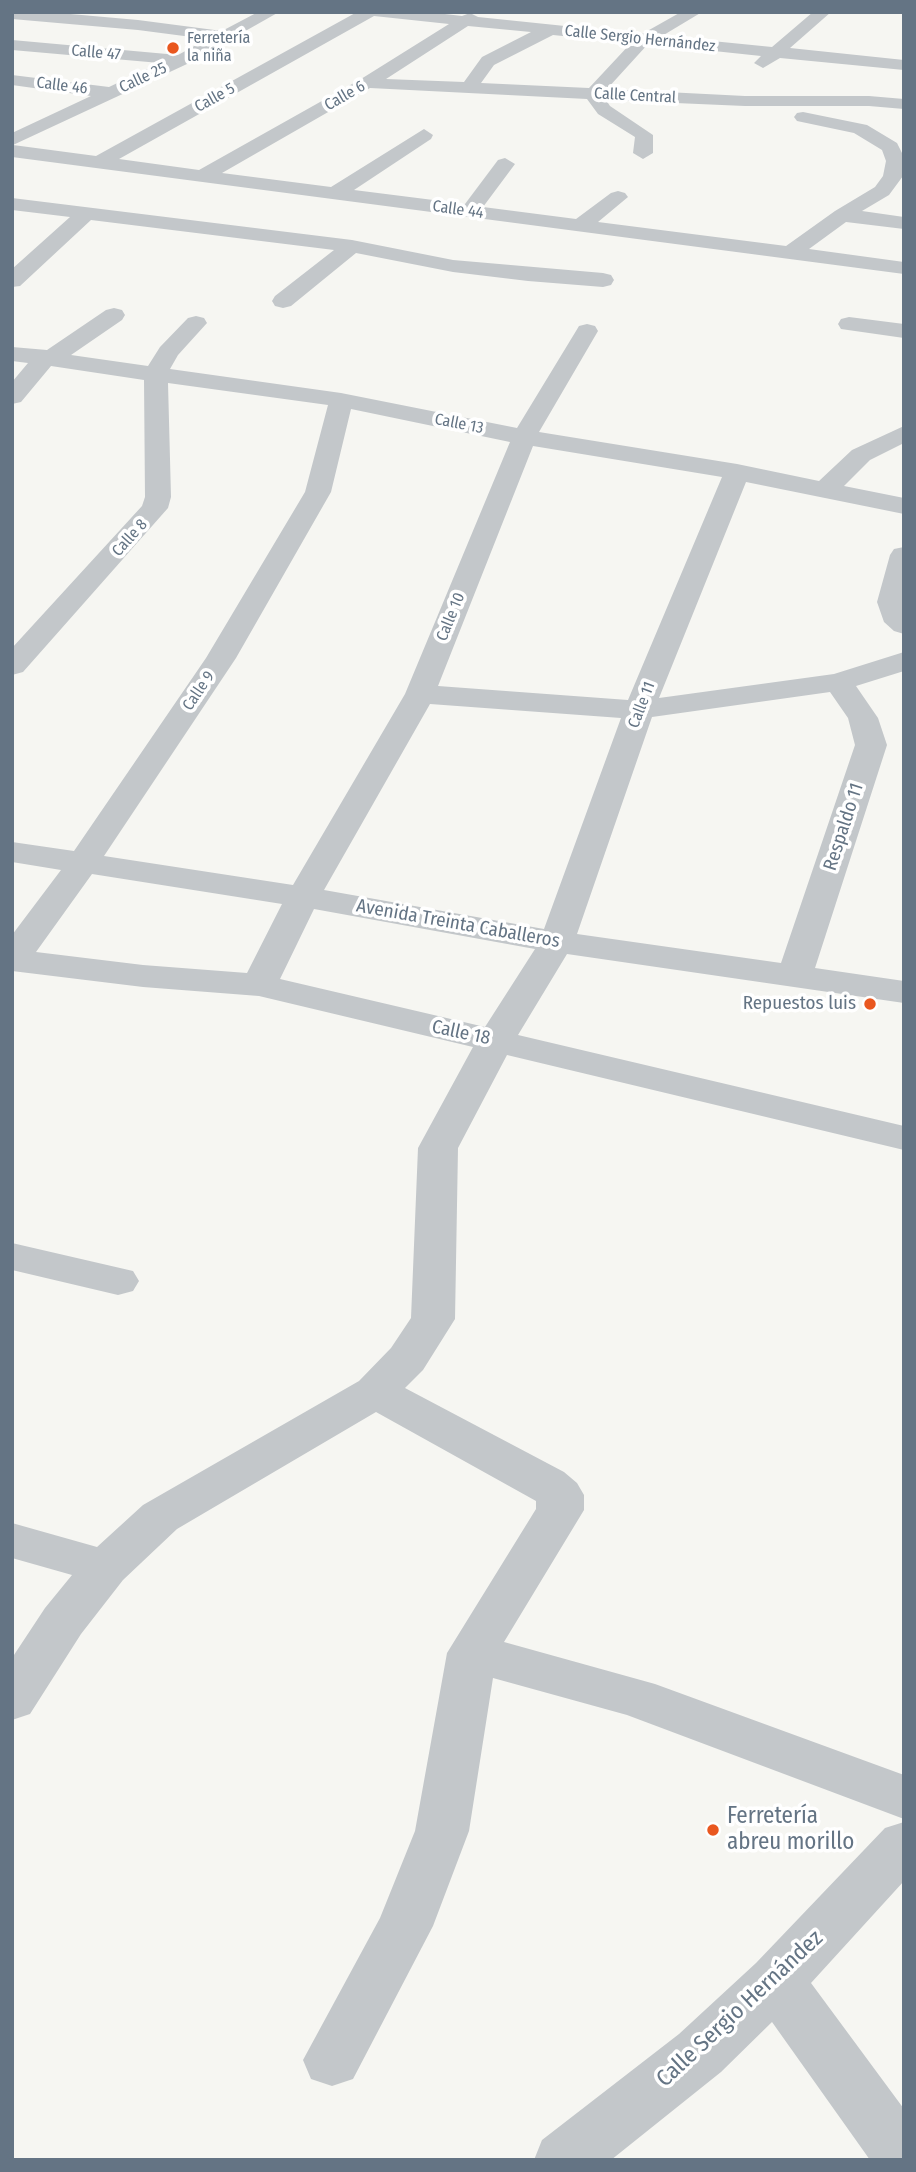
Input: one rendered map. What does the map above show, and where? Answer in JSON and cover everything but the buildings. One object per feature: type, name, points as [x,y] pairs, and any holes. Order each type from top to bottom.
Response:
[{"type":"street","points":[[138,25],[163,12]]},
{"type":"street","name":"Calle 25","points":[[12,140],[181,60],[271,12]]},
{"type":"street","name":"Calle 5","points":[[98,163],[369,12]]},
{"type":"street","name":"Calle Sergio Hernández","points":[[377,12],[904,65]]},
{"type":"street","name":"Calle 6","points":[[368,92],[463,21],[482,12]]},
{"type":"street","points":[[468,89],[488,61],[586,12]]},
{"type":"street","points":[[643,153],[644,135],[604,110],[593,94],[644,39],[694,12]]},
{"type":"street","points":[[721,100],[823,12]]},
{"type":"street","points":[[12,14],[59,15],[226,37]]},
{"type":"street","name":"Calle 47","points":[[12,45],[181,60]]},
{"type":"street","points":[[895,46],[877,61],[895,81]]},
{"type":"street","name":"Calle 46","points":[[12,80],[112,93]]},
{"type":"street","name":"Calle Central","points":[[340,99],[368,92],[468,89],[721,100],[904,104]]},
{"type":"street","name":"Calle 6","points":[[204,175],[340,99]]},
{"type":"street","points":[[789,254],[842,215],[882,191],[892,176],[896,161],[890,147],[860,129],[800,117],[790,112],[796,101]]},
{"type":"street","points":[[576,111],[604,110]]},
{"type":"street","points":[[12,125],[38,128]]},
{"type":"street","points":[[337,192],[424,135]]},
{"type":"street","name":"Calle 44","points":[[12,151],[904,268]]},
{"type":"street","points":[[23,173],[55,157]]},
{"type":"street","points":[[470,211],[505,164]]},
{"type":"street","points":[[580,226],[618,197]]},
{"type":"street","points":[[12,204],[352,246],[453,266],[603,280]]},
{"type":"street","points":[[12,281],[86,214]]},
{"type":"street","points":[[842,215],[904,223]]},
{"type":"street","points":[[283,302],[352,246]]},
{"type":"street","points":[[12,397],[48,358],[114,316]]},
{"type":"street","points":[[156,373],[168,352],[196,323]]},
{"type":"street","points":[[849,324],[904,331]]},
{"type":"street","name":"Calle 10","points":[[259,985],[303,897],[420,694],[524,437],[587,331]]},
{"type":"street","name":"Calle 13","points":[[12,355],[341,400],[524,437],[737,472],[904,506]]},
{"type":"street","name":"Calle 8","points":[[12,666],[155,508],[158,497],[156,373]]},
{"type":"street","name":"Calle 9","points":[[12,960],[82,864],[221,658],[318,492],[341,400]]},
{"type":"street","points":[[825,490],[861,455],[904,433]]},
{"type":"street","name":"Calle 11","points":[[12,1700],[63,1621],[106,1567],[160,1517],[375,1392],[407,1359],[433,1319],[438,1148],[496,1040],[557,942],[639,710],[737,472]]},
{"type":"street","points":[[904,555],[891,602],[894,616],[904,625]]},
{"type":"street","points":[[420,694],[639,710],[838,682],[904,661]]},
{"type":"street","name":"Respaldo 11","points":[[794,978],[871,746],[863,718],[838,682]]},
{"type":"street","name":"Avenida Treinta Caballeros","points":[[12,852],[303,897],[557,942],[904,992]]},
{"type":"street","name":"Calle 18","points":[[12,960],[143,976],[259,985],[904,1138]]},
{"type":"street","points":[[12,1256],[118,1281]]},
{"type":"street","points":[[332,2060],[405,1926],[442,1831],[472,1653],[560,1510],[560,1495],[547,1484],[375,1392]]},
{"type":"street","points":[[12,1540],[106,1567]]},
{"type":"street","points":[[472,1653],[637,1698],[904,1797]]},
{"type":"street","name":"Calle Sergio Hernández","points":[[564,2160],[700,2053],[776,1981],[904,1844]]},
{"type":"street","points":[[776,1981],[904,2158]]},
{"type":"place","name":"Ferretería la niña","points":[[173,48]]},
{"type":"place","name":"Repuestos luis","points":[[870,1004]]},
{"type":"place","name":"Ferretería abreu morillo","points":[[713,1830]]}]
